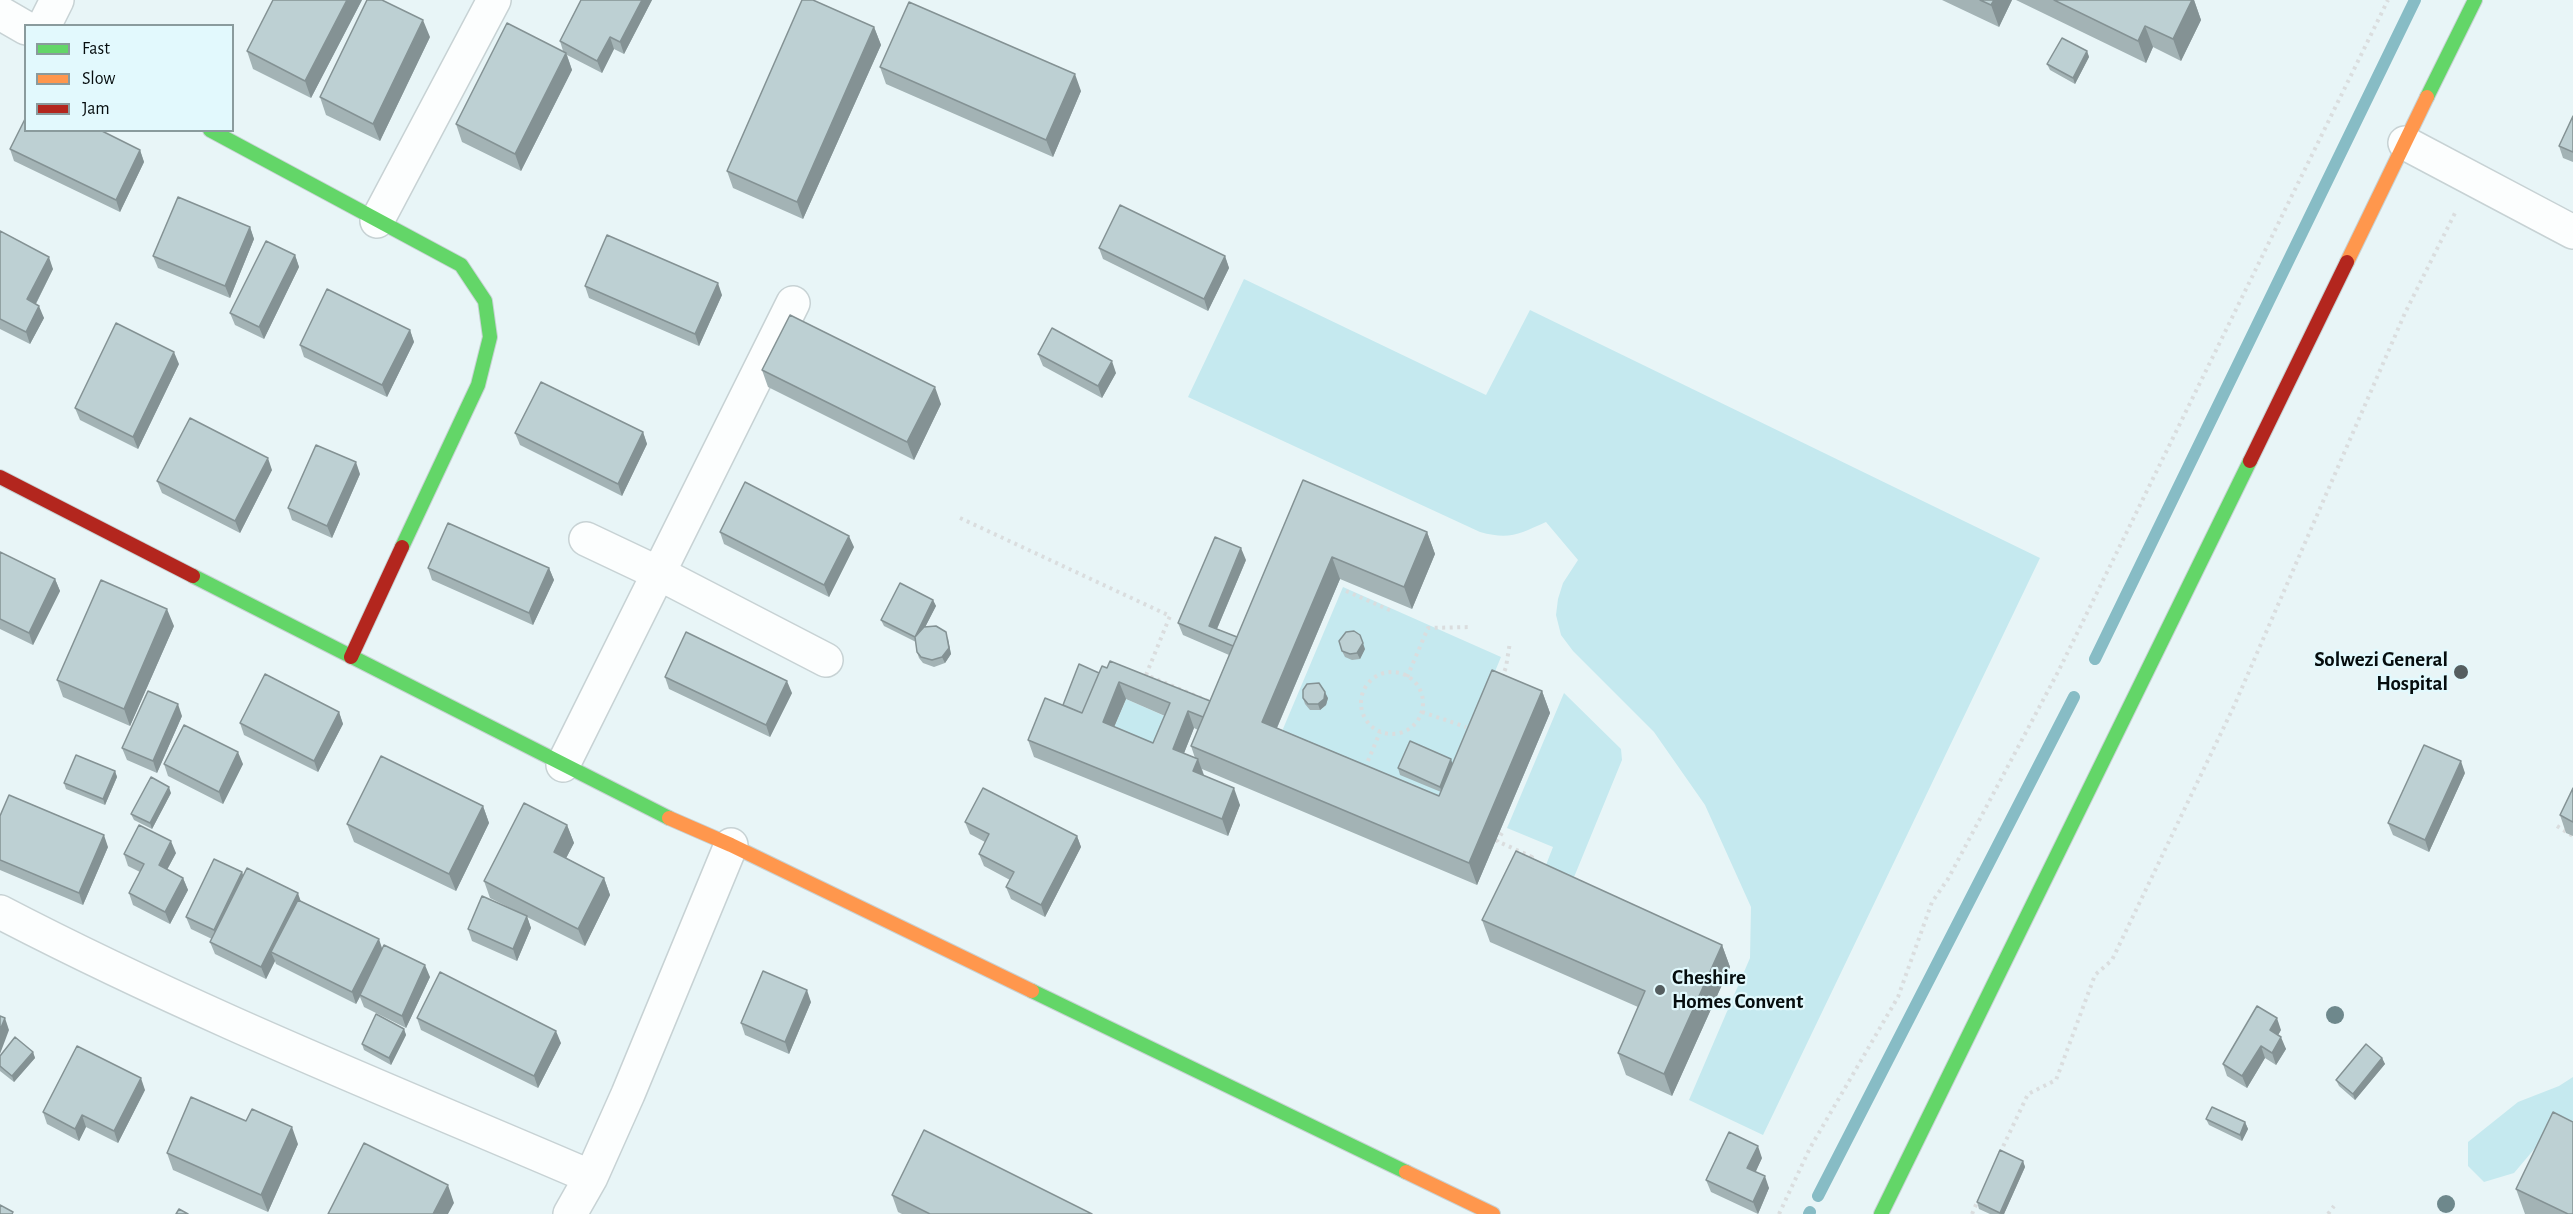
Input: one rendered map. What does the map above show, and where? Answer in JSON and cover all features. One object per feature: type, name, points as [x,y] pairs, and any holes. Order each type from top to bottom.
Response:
[{"type":"street","points":[[45,24],[57,0]]},
{"type":"street","points":[[377,221],[494,0]]},
{"type":"street","points":[[1881,1214],[2475,0]]},
{"type":"street","points":[[0,13],[24,26]]},
{"type":"street","points":[[214,132],[461,266],[485,301],[490,337],[478,385],[351,657]]},
{"type":"street","points":[[2405,143],[2573,232]]},
{"type":"street","points":[[563,765],[794,303]]},
{"type":"street","points":[[0,477],[654,812],[731,845],[1493,1214]]},
{"type":"street","points":[[586,539],[660,574],[826,660]]},
{"type":"street","points":[[570,1214],[591,1177],[628,1094],[731,845]]},
{"type":"street","points":[[0,912],[61,944],[235,1025],[591,1177]]},
{"type":"path","points":[[1779,1214],[1810,1148],[1898,997],[1932,902],[1948,879],[2059,670],[2388,0]]},
{"type":"path","points":[[2000,1154],[2028,1094],[2056,1080],[2095,975],[2112,960],[2224,727],[2405,313],[2472,179]]},
{"type":"path","points":[[960,518],[1170,616],[1146,675],[1213,702],[1216,712]]},
{"type":"path","points":[[1346,591],[1394,612]]},
{"type":"path","points":[[1407,677],[1428,628],[1471,627]]},
{"type":"path","points":[[1497,689],[1506,667],[1510,642]]},
{"type":"path","points":[[1397,673],[1407,677],[1415,683],[1420,692],[1422,712],[1410,729],[1390,734],[1371,727],[1361,710],[1364,690],[1377,676],[1397,673]]},
{"type":"path","points":[[1422,712],[1466,727]]},
{"type":"path","points":[[1361,777],[1380,732]]},
{"type":"path","points":[[2557,826],[2573,836]]},
{"type":"path","points":[[1502,833],[1497,841],[1532,857],[1528,865]]},
{"type":"path","points":[[1972,1214],[1981,1194]]},
{"type":"path","points":[[2328,1214],[2334,1206]]},
{"type":"shaded area","points":[[1244,279],[1486,395],[1530,310],[2040,558],[1763,1135],[1689,1100],[1750,958],[1751,907],[1705,805],[1654,732],[1573,651],[1561,635],[1556,615],[1558,599],[1563,583],[1578,560],[1546,522],[1507,536],[1480,532],[1188,397]]},
{"type":"shaded area","points":[[1343,587],[1501,657],[1440,804],[1280,736]]},
{"type":"shaded area","points":[[1564,693],[1621,749],[1622,760],[1572,882],[1544,870],[1553,847],[1507,828]]},
{"type":"shaded area","points":[[1126,699],[1176,721],[1159,760],[1109,739]]},
{"type":"shaded area","points":[[2573,1077],[2573,1137],[2536,1147],[2514,1173],[2484,1182],[2468,1166],[2468,1142],[2518,1102],[2559,1086]]},
{"type":"building","points":[[273,0],[347,0],[305,81],[247,51]]},
{"type":"building","points":[[367,0],[382,0],[423,20],[373,124],[320,97]]},
{"type":"building","points":[[581,0],[642,0],[620,42],[610,37],[597,61],[560,41]]},
{"type":"building","points":[[802,0],[813,0],[874,27],[797,202],[727,171]]},
{"type":"building","points":[[1980,0],[1994,0],[1991,5]]},
{"type":"building","points":[[2054,0],[2192,0],[2173,39],[2145,26],[2138,41]]},
{"type":"building","points":[[909,2],[1075,74],[1046,140],[880,67]]},
{"type":"building","points":[[507,23],[566,53],[515,154],[456,124]]},
{"type":"building","points":[[2062,38],[2087,51],[2073,78],[2047,64]]},
{"type":"building","points":[[2573,116],[2573,152],[2559,146]]},
{"type":"building","points":[[24,121],[24,132],[104,132],[140,150],[116,200],[10,149]]},
{"type":"building","points":[[178,197],[250,227],[225,286],[153,256]]},
{"type":"building","points":[[1120,205],[1225,256],[1204,299],[1099,248]]},
{"type":"building","points":[[0,231],[49,257],[27,299],[39,306],[26,332],[0,319]]},
{"type":"building","points":[[607,235],[718,283],[695,334],[585,286]]},
{"type":"building","points":[[266,241],[295,255],[259,327],[230,313]]},
{"type":"building","points":[[327,289],[410,330],[382,385],[300,345]]},
{"type":"building","points":[[790,315],[935,387],[907,442],[762,370]]},
{"type":"building","points":[[116,323],[174,352],[133,437],[75,408]]},
{"type":"building","points":[[1052,328],[1112,361],[1098,386],[1038,354]]},
{"type":"building","points":[[541,382],[643,432],[618,484],[515,433]]},
{"type":"building","points":[[190,418],[268,458],[235,521],[157,481]]},
{"type":"building","points":[[316,445],[356,462],[327,526],[288,508]]},
{"type":"building","points":[[1303,480],[1427,532],[1404,587],[1332,557],[1262,722],[1439,796],[1492,670],[1542,691],[1469,863],[1191,746]]},
{"type":"building","points":[[745,482],[849,536],[824,585],[720,532]]},
{"type":"building","points":[[448,523],[549,568],[529,613],[428,568]]},
{"type":"building","points":[[1215,537],[1241,548],[1209,626],[1237,637],[1233,646],[1178,623]]},
{"type":"building","points":[[0,552],[55,579],[29,633],[0,619]]},
{"type":"building","points":[[101,580],[167,609],[124,709],[57,680]]},
{"type":"building","points":[[900,583],[933,600],[915,637],[881,620]]},
{"type":"building","points":[[936,626],[946,632],[949,648],[942,657],[932,660],[921,657],[917,652],[915,637],[924,627]]},
{"type":"building","points":[[1354,631],[1360,635],[1363,643],[1357,653],[1350,654],[1342,651],[1339,641],[1346,632]]},
{"type":"building","points":[[686,632],[787,681],[766,725],[665,677]]},
{"type":"building","points":[[1110,661],[1210,701],[1203,717],[1188,711],[1173,749],[1198,759],[1193,771],[1234,788],[1222,819],[1028,740],[1045,698],[1082,713],[1102,666],[1107,668]],"holes":[[[1119,682],[1170,703],[1153,743],[1103,722]]]},
{"type":"building","points":[[1079,664],[1099,673],[1082,713],[1063,705]]},
{"type":"building","points":[[265,674],[339,712],[314,761],[240,723]]},
{"type":"building","points":[[1319,683],[1325,692],[1324,699],[1318,704],[1308,704],[1303,698],[1303,690],[1307,684]]},
{"type":"building","points":[[148,691],[178,704],[153,761],[122,748]]},
{"type":"building","points":[[184,725],[238,752],[219,792],[164,764]]},
{"type":"building","points":[[1410,741],[1451,759],[1440,787],[1398,768]]},
{"type":"building","points":[[2424,745],[2461,761],[2425,840],[2388,823]]},
{"type":"building","points":[[76,755],[115,771],[103,799],[64,783]]},
{"type":"building","points":[[381,756],[483,806],[449,874],[347,824]]},
{"type":"building","points":[[151,777],[169,787],[150,823],[131,814]]},
{"type":"building","points":[[983,788],[1077,836],[1041,905],[1006,887],[1014,872],[979,854],[989,834],[965,822]]},
{"type":"building","points":[[2573,788],[2573,822],[2560,815]]},
{"type":"building","points":[[9,795],[104,835],[79,893],[0,860],[0,816]]},
{"type":"building","points":[[524,803],[567,825],[554,852],[604,878],[578,929],[484,881]]},
{"type":"building","points":[[139,825],[171,841],[159,865],[183,878],[165,912],[129,893],[144,864],[124,854]]},
{"type":"building","name":"Cheshire Homes Convent","points":[[1516,851],[1722,945],[1664,1074],[1618,1053],[1645,991],[1482,920]]},
{"type":"building","points":[[214,859],[242,872],[214,930],[186,917]]},
{"type":"building","points":[[247,868],[298,893],[261,967],[210,942]]},
{"type":"building","points":[[482,896],[527,916],[513,949],[468,929]]},
{"type":"building","points":[[298,900],[379,939],[352,992],[271,952]]},
{"type":"building","points":[[384,945],[425,965],[402,1016],[360,995]]},
{"type":"building","points":[[763,971],[807,990],[785,1042],[741,1023]]},
{"type":"building","points":[[440,972],[556,1031],[534,1076],[417,1018]]},
{"type":"building","points":[[2257,1006],[2277,1018],[2270,1030],[2281,1037],[2272,1053],[2261,1046],[2242,1076],[2223,1064]]},
{"type":"building","points":[[376,1014],[404,1029],[389,1058],[362,1044]]},
{"type":"building","points":[[0,1016],[5,1018],[0,1030]]},
{"type":"building","points":[[15,1037],[33,1052],[12,1076],[0,1066],[0,1056]]},
{"type":"building","points":[[2366,1044],[2382,1058],[2353,1094],[2336,1080]]},
{"type":"building","points":[[77,1046],[141,1078],[114,1131],[82,1115],[75,1129],[43,1112]]},
{"type":"building","points":[[191,1097],[246,1121],[252,1109],[292,1127],[261,1195],[167,1153]]},
{"type":"building","points":[[2212,1107],[2245,1122],[2240,1135],[2206,1119]]},
{"type":"building","points":[[2553,1112],[2573,1122],[2573,1214],[2568,1214],[2516,1189]]},
{"type":"building","points":[[924,1130],[1092,1214],[930,1214],[892,1195]]},
{"type":"building","points":[[1729,1132],[1758,1146],[1747,1168],[1765,1176],[1753,1202],[1706,1180]]},
{"type":"building","points":[[364,1143],[448,1185],[433,1214],[328,1214]]},
{"type":"building","points":[[2000,1150],[2023,1161],[2000,1213],[1977,1202]]},
{"type":"building","points":[[0,1205],[13,1212],[12,1214],[0,1214]]},
{"type":"building","points":[[179,1209],[188,1214],[176,1214]]},
{"type":"waterway","points":[[2095,659],[2415,0]]},
{"type":"waterway","points":[[1818,1196],[2074,697]]},
{"type":"traffic: fast","points":[[2427,97],[2475,0]]},
{"type":"traffic: fast","points":[[214,132],[461,265],[485,301],[490,337],[478,385],[402,547]]},
{"type":"traffic: fast","points":[[1881,1214],[2250,461]]},
{"type":"traffic: fast","points":[[193,576],[669,818]]},
{"type":"traffic: fast","points":[[1032,991],[1406,1172]]},
{"type":"traffic: slow","points":[[2347,262],[2427,97]]},
{"type":"traffic: slow","points":[[669,818],[731,845],[1032,991]]},
{"type":"traffic: slow","points":[[1406,1172],[1493,1214]]},
{"type":"traffic: jam","points":[[2250,461],[2347,262]]},
{"type":"traffic: jam","points":[[0,477],[193,576]]},
{"type":"traffic: jam","points":[[351,657],[402,547]]},
{"type":"place","name":"Solwezi General Hospital","points":[[2461,672]]},
{"type":"place","name":"Cheshire Homes Convent","points":[[1660,990]]}]
